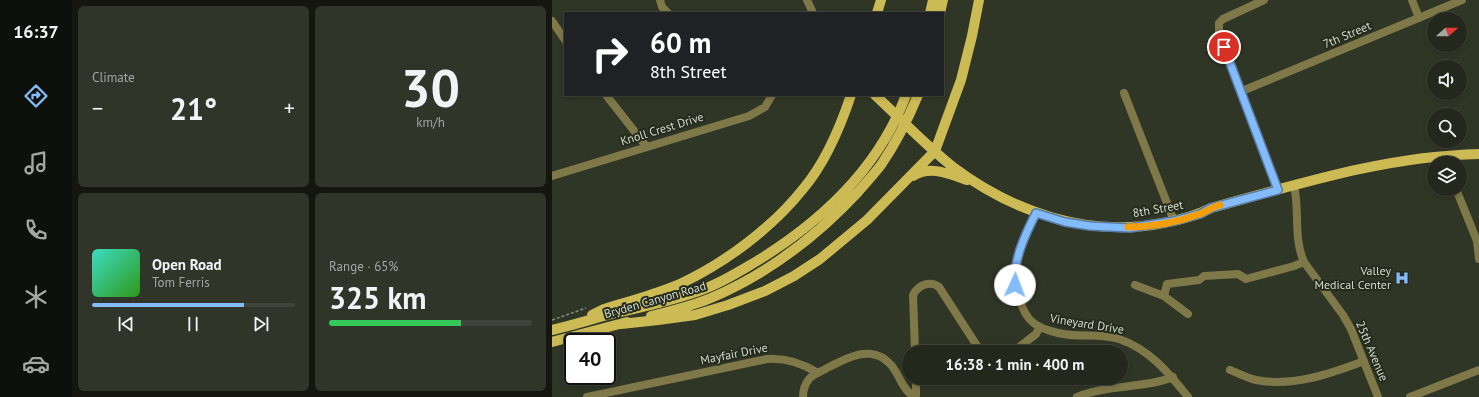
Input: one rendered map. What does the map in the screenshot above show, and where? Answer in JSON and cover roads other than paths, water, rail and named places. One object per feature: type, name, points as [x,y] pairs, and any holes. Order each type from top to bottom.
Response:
[{"type":"main road","points":[[877,12],[881,0]]},
{"type":"main road","points":[[930,12],[933,0]]},
{"type":"main road","points":[[940,12],[943,0]]},
{"type":"main road","points":[[621,324],[695,315],[728,305],[765,291],[794,276],[820,259],[868,220],[936,151],[962,80],[979,0]]},
{"type":"main road","points":[[567,327],[604,309],[680,284],[722,260],[756,236],[804,189],[831,146],[851,96]]},
{"type":"main road","name":"8th Street","points":[[876,96],[952,166],[978,184],[1015,204],[1036,213],[1065,222],[1090,226],[1139,227],[1174,221],[1200,214],[1211,208],[1362,168],[1427,158]]},
{"type":"main road","name":"Bryden Canyon Road","points":[[552,330],[683,297],[706,289],[730,277],[794,237],[828,209],[856,180],[888,134],[906,96]]},
{"type":"main road","name":"Bryden Canyon Road","points":[[552,342],[685,307],[710,298],[734,287],[800,246],[844,207],[881,165],[910,115],[918,96]]},
{"type":"main road","name":"8th Street","points":[[1467,156],[1479,154]]},
{"type":"main road","points":[[908,179],[919,172],[935,170],[978,184]]},
{"type":"street","points":[[660,0],[662,7],[667,12]]},
{"type":"street","points":[[807,0],[812,12]]},
{"type":"street","points":[[1264,0],[1223,19],[1219,23],[1219,32],[1278,190]]},
{"type":"street","points":[[1412,0],[1419,18]]},
{"type":"street","name":"7th Street","points":[[1242,91],[1462,0]]},
{"type":"street","points":[[552,21],[564,39]]},
{"type":"street","points":[[1124,93],[1174,221]]},
{"type":"street","points":[[607,96],[646,146]]},
{"type":"street","name":"Knoll Crest Drive","points":[[552,176],[646,146],[749,116],[765,107],[771,96]]},
{"type":"street","name":"25th Avenue","points":[[1294,186],[1298,211],[1297,242],[1304,262],[1343,315],[1351,329],[1378,397]]},
{"type":"street","points":[[1459,196],[1477,241],[1479,258]]},
{"type":"street","name":"Vineyard Drive","points":[[1036,213],[1028,229],[1018,256],[1015,279],[1019,297],[1025,313],[1039,328],[1060,334],[1118,339],[1144,352],[1173,378],[1188,397]]},
{"type":"street","points":[[1164,296],[1167,284],[1199,280],[1204,276],[1238,274],[1246,279],[1304,262]]},
{"type":"street","points":[[915,345],[913,295],[915,290],[920,286],[931,283],[939,287],[976,345]]},
{"type":"street","points":[[1135,285],[1164,296],[1188,314]]},
{"type":"street","points":[[1022,345],[1036,334],[1039,328]]},
{"type":"street","points":[[804,397],[805,385],[808,380],[818,373],[849,357],[864,354],[881,357],[887,361],[894,367],[902,382]]},
{"type":"street","name":"Mayfair Drive","points":[[587,397],[767,359],[781,359],[794,362],[808,367],[818,373]]},
{"type":"street","points":[[1230,370],[1254,380],[1288,382],[1308,379],[1364,361]]},
{"type":"street","points":[[1410,397],[1479,370]]},
{"type":"street","points":[[1077,397],[1096,394],[1102,389],[1153,384],[1173,378]]},
{"type":"street","points":[[903,385],[911,395],[914,396],[916,395],[916,385]]},
{"type":"place","name":"Valley Medical Center","points":[[1402,278]]}]
